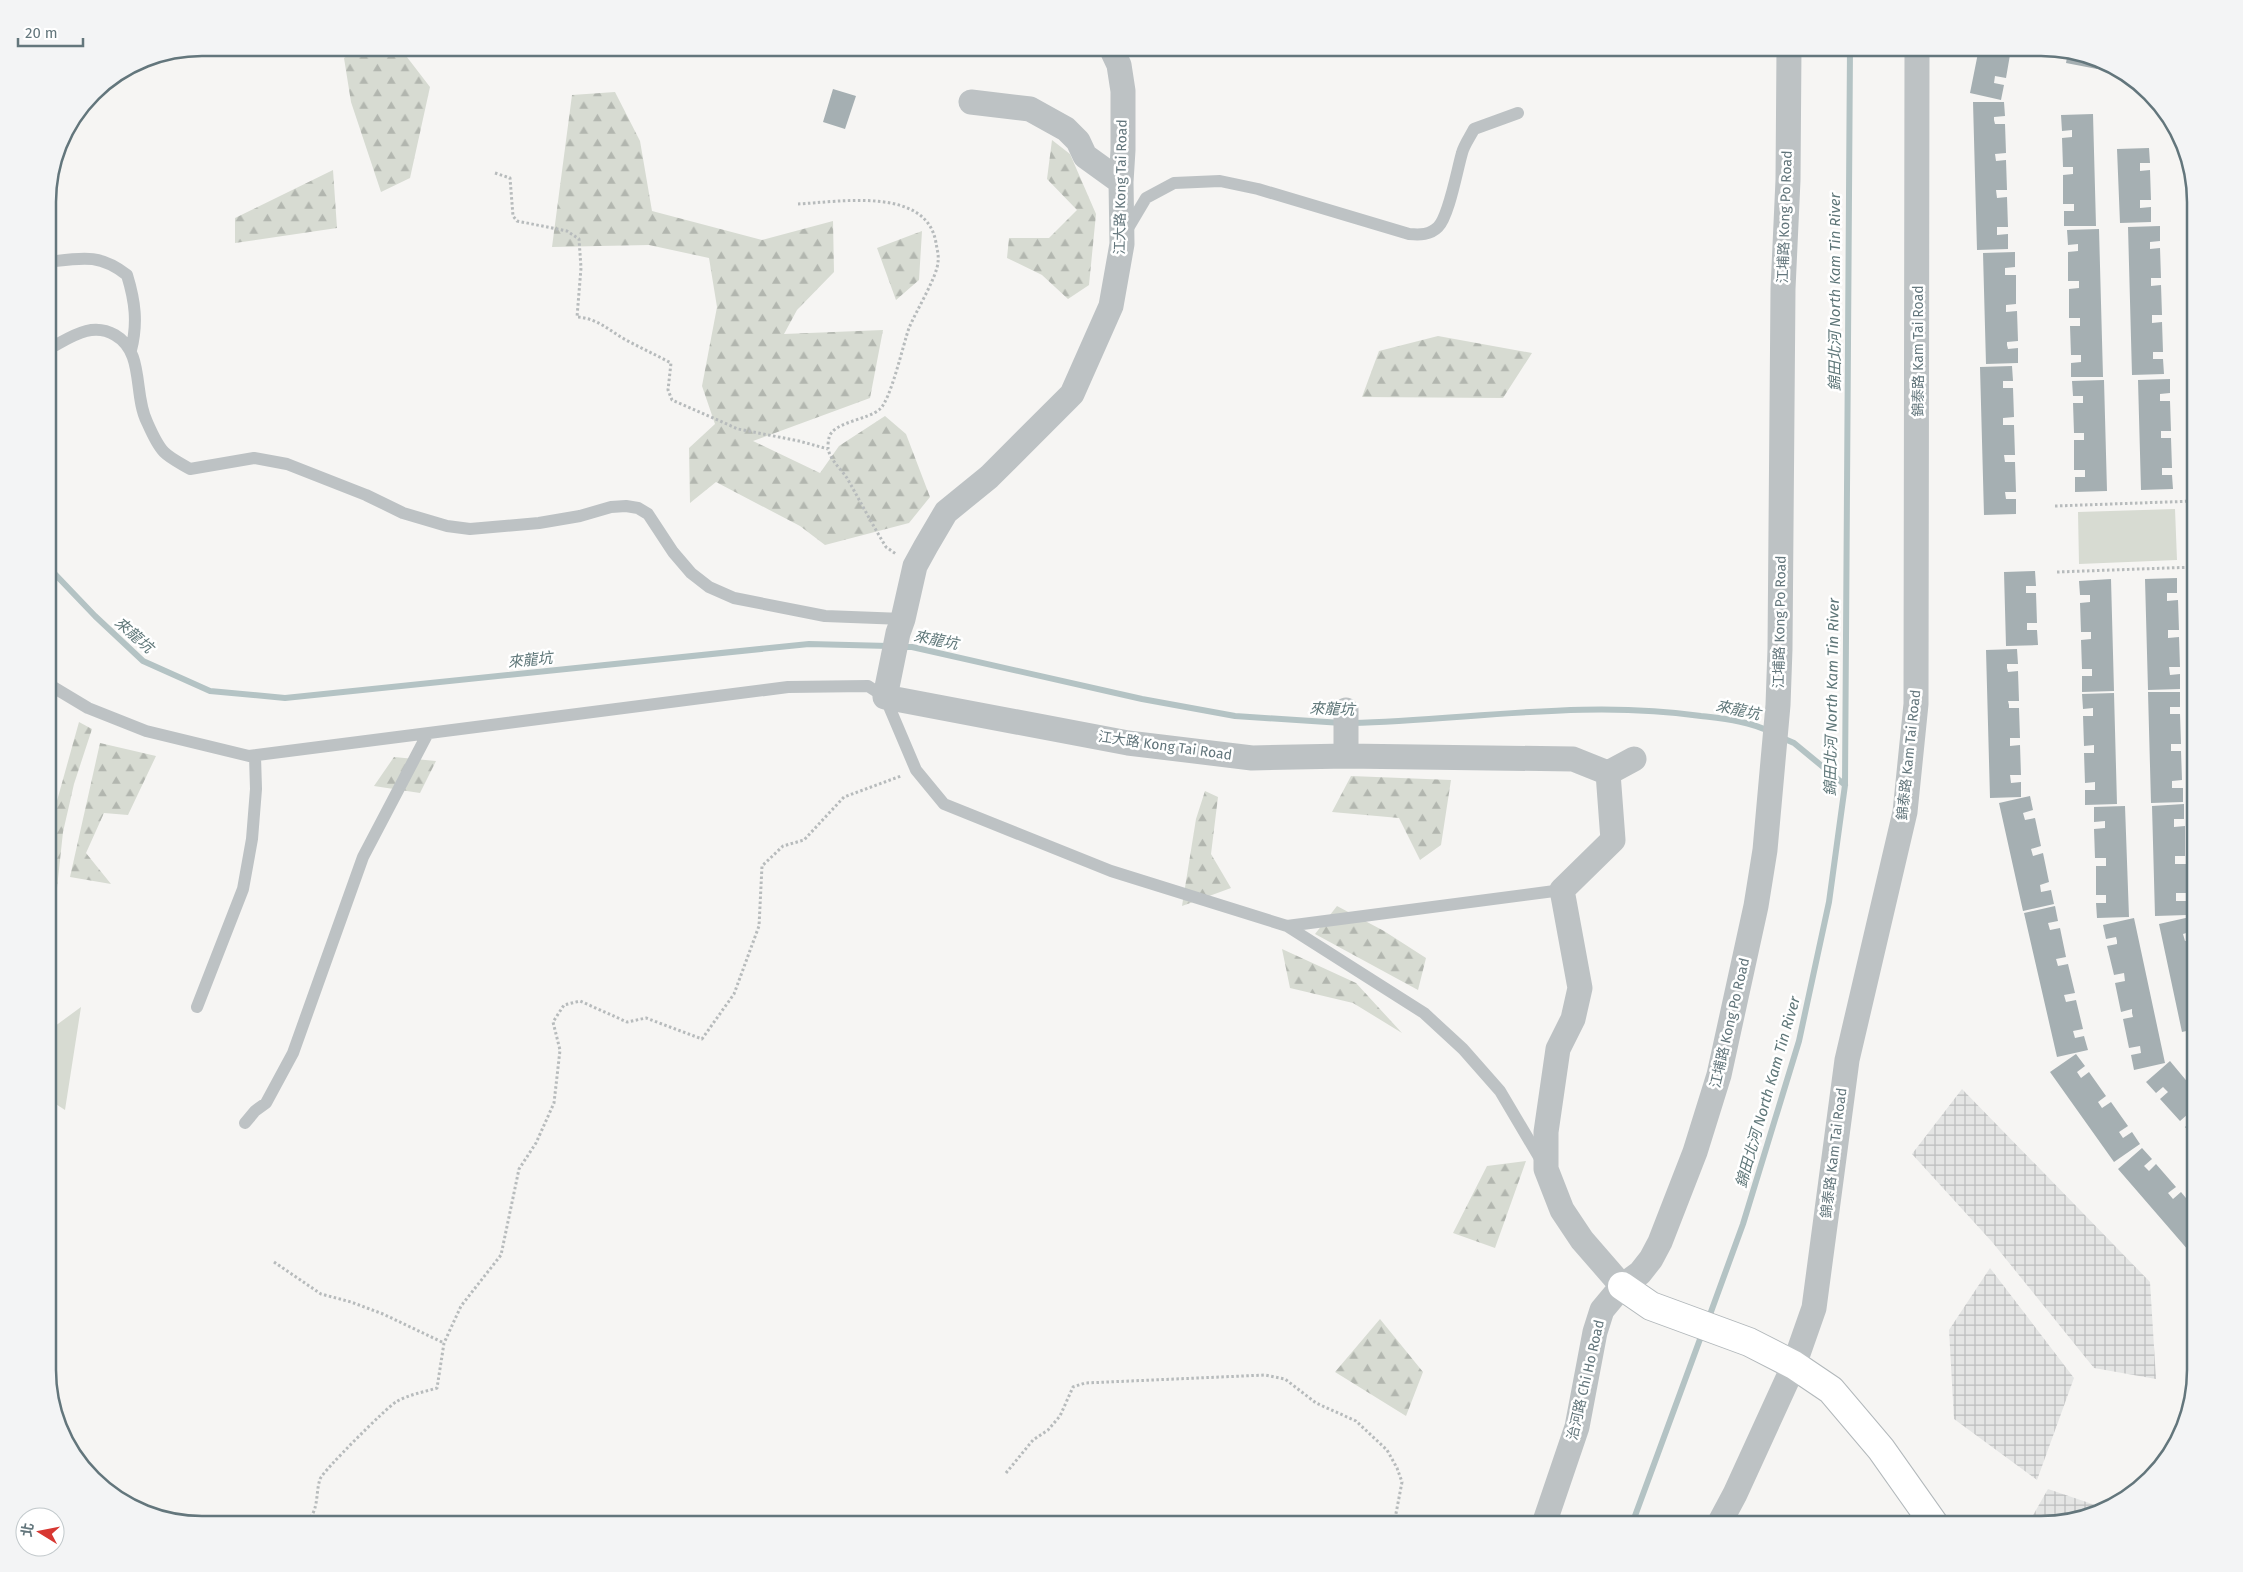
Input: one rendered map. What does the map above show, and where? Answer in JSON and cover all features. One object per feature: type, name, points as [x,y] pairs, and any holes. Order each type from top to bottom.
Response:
[{"type":"street","name":"江埔路 Kong Po Road","points":[[1622,1286],[1640,1273],[1651,1259],[1668,1225],[1719,1076],[1756,906],[1770,803],[1778,705],[1781,600],[1783,289],[1788,180],[1789,56]]},
{"type":"street","name":"錦泰路 Kam Tai Road","points":[[1723,1516],[1794,1365],[1814,1308],[1847,1060],[1905,812],[1916,704],[1917,56]]},
{"type":"street","name":"江大路 Kong Tai Road","points":[[1115,57],[1119,66],[1123,91],[1123,150],[1120,182],[1122,244],[1111,306],[1072,394],[989,477],[946,512],[915,566],[888,686],[1148,746],[1252,758],[1346,756],[1573,759],[1608,773]]},
{"type":"street","points":[[971,102],[1030,109],[1066,129],[1078,142],[1085,156],[1120,182]]},
{"type":"street","points":[[1346,710],[1346,756]]},
{"type":"street","points":[[1634,759],[1608,773],[1613,840],[1562,890],[1580,988],[1573,1019],[1558,1050],[1546,1132],[1546,1169],[1562,1210],[1588,1246],[1622,1286],[1652,1306],[1748,1342],[1794,1365],[1831,1390],[1881,1450],[1928,1516]]},
{"type":"street","name":"治河路 Chi Ho Road","points":[[1547,1516],[1577,1427],[1595,1332],[1602,1310],[1622,1286]]},
{"type":"lane","points":[[1122,244],[1127,228],[1146,198],[1174,183],[1220,181],[1258,188],[1409,234],[1421,235],[1433,231],[1440,225],[1452,192],[1462,151],[1474,129],[1518,113]]},
{"type":"lane","points":[[57,261],[86,257],[101,260],[127,275],[133,297],[136,330],[131,350],[138,395],[146,421],[163,452],[190,469],[254,458],[287,464],[366,495],[403,513],[447,526],[470,529],[539,523],[580,516],[611,507],[626,506],[638,508],[648,514],[672,552],[691,573],[709,587],[734,598],[825,616],[901,626]]},
{"type":"lane","points":[[57,345],[92,328],[109,332],[124,340],[131,350]]},
{"type":"lane","points":[[57,689],[88,708],[146,731],[255,756],[788,687],[888,686],[916,770],[944,804],[1111,871],[1287,926],[1424,1013],[1464,1049],[1500,1091],[1546,1169]]},
{"type":"lane","points":[[245,1123],[255,1111],[266,1103],[293,1053],[363,857],[428,733]]},
{"type":"lane","points":[[198,1007],[243,889],[252,839],[256,789],[255,756]]},
{"type":"lane","points":[[1287,926],[1562,890]]},
{"type":"path","points":[[495,173],[510,178],[512,216],[517,221],[567,231],[579,239],[581,268],[577,317],[587,317],[624,339],[671,363],[668,390],[672,400],[738,429],[799,441],[828,449]]},
{"type":"path","points":[[798,204],[879,200],[905,206],[922,216],[934,230],[938,261],[935,273],[906,335],[889,394],[880,409],[835,428],[829,436],[828,449],[886,547],[915,566]]},
{"type":"path","points":[[2055,506],[2187,500]]},
{"type":"path","points":[[2057,572],[2187,567]]},
{"type":"path","points":[[310,1516],[318,1499],[320,1478],[344,1452],[396,1402],[436,1388],[444,1343],[461,1306],[501,1255],[519,1169],[536,1143],[554,1103],[560,1050],[553,1022],[564,1005],[580,1001],[627,1022],[646,1018],[702,1040],[734,994],[759,926],[762,866],[783,846],[804,840],[844,797],[916,770]]},
{"type":"path","points":[[274,1262],[321,1294],[351,1302],[383,1314],[444,1343]]},
{"type":"path","points":[[1006,1473],[1033,1440],[1048,1430],[1060,1416],[1073,1387],[1085,1383],[1265,1374],[1285,1379],[1316,1403],[1356,1420],[1387,1450],[1402,1482],[1396,1516]]},
{"type":"shaded area","points":[[1962,1089],[2150,1282],[2156,1379],[2094,1368],[1993,1243],[1912,1154]]},
{"type":"shaded area","points":[[1990,1268],[2074,1378],[2037,1480],[1954,1419],[1949,1330]]},
{"type":"shaded area","points":[[2048,1489],[2095,1505],[2060,1515],[2033,1516]]},
{"type":"green space","points":[[407,57],[430,87],[410,178],[381,192],[351,102],[344,58]]},
{"type":"green space","points":[[615,92],[640,141],[652,211],[762,240],[833,221],[834,272],[797,310],[784,334],[883,330],[870,398],[753,441],[820,473],[839,446],[885,416],[906,434],[930,497],[909,523],[825,545],[800,526],[716,482],[690,503],[689,448],[715,424],[702,386],[717,307],[709,258],[649,245],[552,247],[572,95]]},
{"type":"green space","points":[[1052,140],[1070,154],[1096,214],[1089,285],[1068,299],[1042,275],[1007,258],[1009,238],[1049,238],[1077,210],[1047,179]]},
{"type":"green space","points":[[333,170],[337,228],[235,243],[235,218]]},
{"type":"green space","points":[[922,231],[919,280],[896,300],[877,248]]},
{"type":"green space","points":[[1438,336],[1532,353],[1503,398],[1362,397],[1379,351]]},
{"type":"green space","points":[[2175,509],[2177,560],[2079,564],[2078,512]]},
{"type":"green space","points":[[79,722],[92,729],[74,784],[63,832],[57,888],[57,801]]},
{"type":"green space","points":[[100,743],[156,756],[128,815],[104,813],[86,853],[111,884],[70,877]]},
{"type":"green space","points":[[394,757],[436,761],[420,793],[374,786]]},
{"type":"green space","points":[[1351,776],[1451,780],[1441,845],[1420,860],[1399,818],[1332,812]]},
{"type":"green space","points":[[1205,791],[1218,797],[1211,854],[1231,888],[1182,906],[1196,819]]},
{"type":"green space","points":[[1337,906],[1384,931],[1426,958],[1418,990],[1315,934]]},
{"type":"green space","points":[[1282,949],[1356,983],[1402,1033],[1353,1003],[1290,988]]},
{"type":"green space","points":[[81,1007],[65,1110],[57,1105],[57,1025]]},
{"type":"green space","points":[[1526,1161],[1495,1248],[1453,1233],[1487,1166]]},
{"type":"green space","points":[[1380,1319],[1423,1372],[1406,1416],[1335,1372]]},
{"type":"building","points":[[1977,56],[2010,56],[2006,78],[1995,76],[1994,83],[2004,85],[2001,100],[1970,93]]},
{"type":"building","points":[[2067,59],[2069,59],[2097,68],[2097,69],[2066,63]]},
{"type":"building","points":[[833,89],[856,96],[845,129],[823,122]]},
{"type":"building","points":[[1973,102],[2004,102],[2005,116],[1994,117],[1994,120],[1995,124],[2005,124],[2006,153],[1995,154],[1996,161],[2006,160],[2007,190],[1996,190],[1997,198],[2007,197],[2008,227],[1997,227],[1997,235],[2008,234],[2008,249],[1977,250]]},
{"type":"building","points":[[2093,114],[2096,226],[2064,226],[2064,211],[2074,211],[2074,204],[2063,204],[2063,175],[2073,174],[2073,167],[2063,167],[2062,138],[2072,137],[2072,130],[2062,131],[2061,115]]},
{"type":"building","points":[[2149,148],[2150,163],[2140,163],[2140,171],[2150,170],[2151,200],[2140,200],[2140,208],[2151,207],[2151,222],[2120,223],[2117,149]]},
{"type":"building","points":[[2160,226],[2160,241],[2150,242],[2150,249],[2160,248],[2161,278],[2151,278],[2151,286],[2161,285],[2162,315],[2152,315],[2152,323],[2162,322],[2163,352],[2153,352],[2153,359],[2163,359],[2164,374],[2132,375],[2128,227]]},
{"type":"building","points":[[2099,229],[2103,377],[2071,377],[2071,363],[2081,362],[2081,355],[2071,355],[2070,326],[2080,326],[2080,318],[2069,318],[2069,289],[2079,288],[2079,281],[2068,281],[2068,252],[2078,251],[2078,244],[2068,245],[2067,230]]},
{"type":"building","points":[[2015,252],[2015,267],[2005,268],[2005,275],[2016,275],[2016,304],[2006,305],[2006,312],[2017,311],[2018,341],[2007,342],[2007,345],[2008,349],[2018,348],[2018,363],[1986,364],[1983,253]]},
{"type":"building","points":[[2012,366],[2013,381],[2003,381],[2003,388],[2013,388],[2014,417],[2003,418],[2003,425],[2014,425],[2015,455],[2004,455],[2005,462],[2015,462],[2016,492],[2005,492],[2006,499],[2016,499],[2016,514],[1984,515],[1980,367]]},
{"type":"building","points":[[2170,379],[2170,393],[2160,394],[2160,401],[2170,401],[2171,431],[2161,431],[2161,438],[2171,438],[2172,468],[2162,468],[2162,475],[2172,475],[2173,489],[2141,490],[2138,380]]},
{"type":"building","points":[[2104,380],[2107,491],[2075,492],[2075,477],[2085,477],[2085,470],[2074,470],[2074,440],[2084,440],[2084,433],[2074,433],[2073,403],[2083,403],[2083,396],[2073,396],[2072,381]]},
{"type":"building","points":[[2035,571],[2036,586],[2026,586],[2026,593],[2036,593],[2037,623],[2027,623],[2027,630],[2037,630],[2038,645],[2006,646],[2004,572]]},
{"type":"building","points":[[2177,578],[2177,593],[2167,593],[2167,601],[2178,600],[2179,630],[2168,630],[2168,638],[2179,637],[2180,667],[2169,667],[2170,675],[2180,674],[2180,689],[2148,690],[2145,579]]},
{"type":"building","points":[[2111,579],[2114,691],[2082,692],[2082,676],[2092,676],[2092,669],[2082,669],[2081,640],[2091,639],[2091,632],[2081,632],[2080,603],[2090,602],[2090,595],[2080,595],[2079,581]]},
{"type":"building","points":[[2017,649],[2018,664],[2007,664],[2007,668],[2008,672],[2018,671],[2019,701],[2008,701],[2009,708],[2019,708],[2020,738],[2010,738],[2010,746],[2020,745],[2021,775],[2010,775],[2011,783],[2021,782],[2021,797],[1990,798],[1986,650]]},
{"type":"building","points":[[2148,692],[2180,692],[2180,707],[2170,707],[2170,714],[2180,714],[2181,744],[2171,744],[2171,751],[2181,751],[2182,780],[2172,781],[2172,788],[2183,788],[2183,802],[2151,803]]},
{"type":"building","points":[[2114,693],[2117,804],[2085,805],[2085,790],[2095,790],[2095,782],[2085,783],[2084,753],[2094,753],[2094,745],[2084,746],[2083,716],[2093,716],[2093,708],[2083,709],[2082,694]]},
{"type":"building","points":[[2030,796],[2033,810],[2023,813],[2025,820],[2035,818],[2041,846],[2031,849],[2033,856],[2043,853],[2049,882],[2040,885],[2041,892],[2051,890],[2054,904],[2023,911],[1999,803]]},
{"type":"building","points":[[2184,804],[2184,819],[2174,819],[2174,827],[2185,826],[2185,856],[2175,856],[2175,864],[2186,864],[2186,893],[2176,893],[2176,901],[2187,901],[2187,915],[2155,916],[2152,806]]},
{"type":"building","points":[[2125,806],[2129,917],[2097,918],[2096,903],[2106,903],[2106,895],[2096,895],[2096,866],[2106,866],[2106,858],[2095,858],[2094,829],[2105,828],[2105,821],[2094,822],[2094,807]]},
{"type":"building","points":[[2055,906],[2058,921],[2048,923],[2050,930],[2060,928],[2066,957],[2056,959],[2058,966],[2068,964],[2075,993],[2064,995],[2066,1002],[2076,1000],[2083,1029],[2073,1031],[2075,1038],[2084,1036],[2088,1050],[2057,1057],[2024,913]]},
{"type":"building","points":[[2134,918],[2165,1063],[2134,1070],[2131,1055],[2141,1053],[2140,1046],[2129,1048],[2123,1019],[2133,1017],[2132,1009],[2121,1012],[2115,983],[2125,981],[2124,973],[2114,975],[2107,946],[2117,944],[2117,941],[2116,937],[2106,939],[2103,925]]},
{"type":"building","points":[[2187,918],[2187,933],[2183,934],[2185,941],[2187,940],[2187,1031],[2182,1032],[2159,924]]},
{"type":"building","points":[[2076,1054],[2085,1066],[2077,1072],[2081,1078],[2089,1072],[2106,1096],[2098,1102],[2102,1108],[2111,1102],[2128,1126],[2119,1132],[2123,1138],[2132,1132],[2140,1144],[2114,1162],[2050,1072]]},
{"type":"building","points":[[2170,1061],[2187,1081],[2187,1115],[2180,1121],[2160,1099],[2168,1092],[2163,1087],[2156,1093],[2146,1082]]},
{"type":"building","points":[[2142,1148],[2152,1159],[2144,1166],[2149,1171],[2156,1164],[2176,1187],[2168,1193],[2173,1199],[2181,1192],[2187,1199],[2187,1249],[2118,1169]]},
{"type":"waterway","name":"錦田北河 North Kam Tin River","points":[[1708,1320],[1743,1224],[1799,1041],[1829,902],[1845,785],[1850,56]]},
{"type":"waterway","name":"來龍坑","points":[[57,576],[95,616],[143,661],[210,691],[285,698],[809,644],[889,646]]},
{"type":"waterway","name":"來龍坑","points":[[899,647],[912,647],[1142,699],[1235,716],[1342,723]]},
{"type":"waterway","name":"來龍坑","points":[[1352,723],[1526,712],[1614,710],[1657,711],[1728,719],[1754,725],[1771,732]]},
{"type":"waterway","name":"來龍坑","points":[[1780,737],[1794,743],[1845,785]]},
{"type":"waterway","name":"錦田北河 North Kam Tin River","points":[[1635,1516],[1703,1331]]}]
